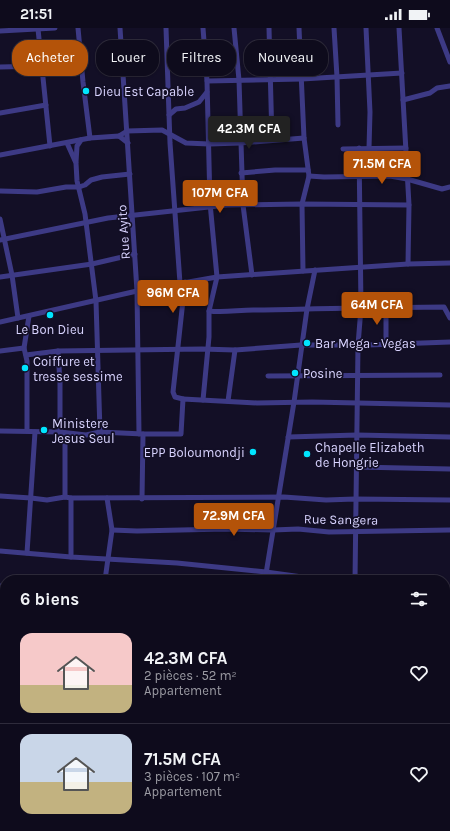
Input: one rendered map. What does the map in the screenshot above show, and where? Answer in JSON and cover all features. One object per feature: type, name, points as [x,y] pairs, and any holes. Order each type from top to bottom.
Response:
[{"type":"street","points":[[0,31],[55,28]]},
{"type":"street","points":[[78,28],[90,138]]},
{"type":"street","name":"Rue Ayito","points":[[120,28],[137,291],[142,499]]},
{"type":"street","points":[[166,28],[174,211],[183,282],[173,395],[183,399],[228,401],[357,402],[450,405]]},
{"type":"street","points":[[202,400],[209,337],[209,311],[217,277],[210,207],[207,81],[203,28]]},
{"type":"street","points":[[234,28],[239,80],[243,205],[252,275]]},
{"type":"street","points":[[269,28],[272,140]]},
{"type":"street","points":[[299,28],[304,138],[309,176],[302,204],[303,271]]},
{"type":"street","points":[[334,28],[338,125]]},
{"type":"street","points":[[366,28],[366,48],[369,75],[370,148]]},
{"type":"street","points":[[399,28],[406,148],[408,264]]},
{"type":"street","points":[[437,28],[450,62]]},
{"type":"street","points":[[38,29],[39,40]]},
{"type":"street","points":[[0,67],[12,67]]},
{"type":"street","points":[[207,81],[302,79],[402,73]]},
{"type":"street","points":[[43,76],[50,146]]},
{"type":"street","points":[[403,100],[430,93],[436,88],[450,86]]},
{"type":"street","points":[[169,115],[176,109],[185,108],[198,102],[207,92]]},
{"type":"street","points":[[0,113],[46,105]]},
{"type":"street","points":[[0,155],[90,138],[119,136],[127,131],[162,130],[186,143],[209,144],[304,138]]},
{"type":"street","points":[[119,136],[128,143]]},
{"type":"street","points":[[81,140],[76,146],[76,163],[92,264],[96,301],[100,432]]},
{"type":"street","points":[[67,143],[76,163]]},
{"type":"street","points":[[354,575],[358,345],[361,308],[359,148]]},
{"type":"street","points":[[343,149],[406,148]]},
{"type":"street","points":[[241,173],[275,170],[308,170]]},
{"type":"street","points":[[0,191],[37,192],[66,187],[79,187],[85,185],[91,180],[130,174]]},
{"type":"street","points":[[309,176],[324,178],[390,176],[407,179],[442,189],[450,186]]},
{"type":"street","points":[[2,239],[85,222],[133,215],[210,207],[302,204],[408,205]]},
{"type":"street","points":[[0,219],[2,239],[12,275],[18,318]]},
{"type":"street","points":[[0,277],[92,264],[135,254]]},
{"type":"street","points":[[0,322],[137,291],[217,277],[408,264],[450,263]]},
{"type":"street","points":[[266,575],[298,376],[301,345],[315,270]]},
{"type":"street","points":[[386,307],[386,344]]},
{"type":"street","points":[[209,311],[444,307],[450,318]]},
{"type":"street","points":[[27,432],[26,355],[24,348],[29,316]]},
{"type":"street","points":[[26,355],[58,351],[138,349],[235,350],[301,345],[450,342]]},
{"type":"street","points":[[0,351],[24,348]]},
{"type":"street","points":[[228,401],[235,350]]},
{"type":"street","points":[[58,351],[71,557]]},
{"type":"street","points":[[268,376],[440,375]]},
{"type":"street","points":[[0,431],[86,435],[100,432],[182,434],[183,399]]},
{"type":"street","points":[[27,553],[35,432]]},
{"type":"street","points":[[288,437],[357,435],[450,437]]},
{"type":"street","points":[[357,467],[450,469]]},
{"type":"street","points":[[0,496],[47,500],[68,497],[142,499],[278,498],[326,500],[450,500]]},
{"type":"street","points":[[106,575],[112,530],[107,498]]},
{"type":"street","name":"Rue Sangera","points":[[112,530],[137,531],[225,529],[329,532],[450,530]]},
{"type":"street","points":[[0,551],[107,560],[177,563],[288,575]]},
{"type":"place","name":"Dieu Est Capable","points":[[86,91]]},
{"type":"place","name":"Le Bon Dieu","points":[[50,315]]},
{"type":"place","name":"Bar Mega - Vegas","points":[[307,343]]},
{"type":"place","name":"Coiffure et tresse sessime","points":[[25,368]]},
{"type":"place","name":"Posine","points":[[295,373]]},
{"type":"place","name":"Ministere Jesus Seul","points":[[44,430]]},
{"type":"place","name":"EPP Boloumondji","points":[[253,452]]},
{"type":"place","name":"Chapelle Elizabeth de Hongrie","points":[[307,454]]}]
